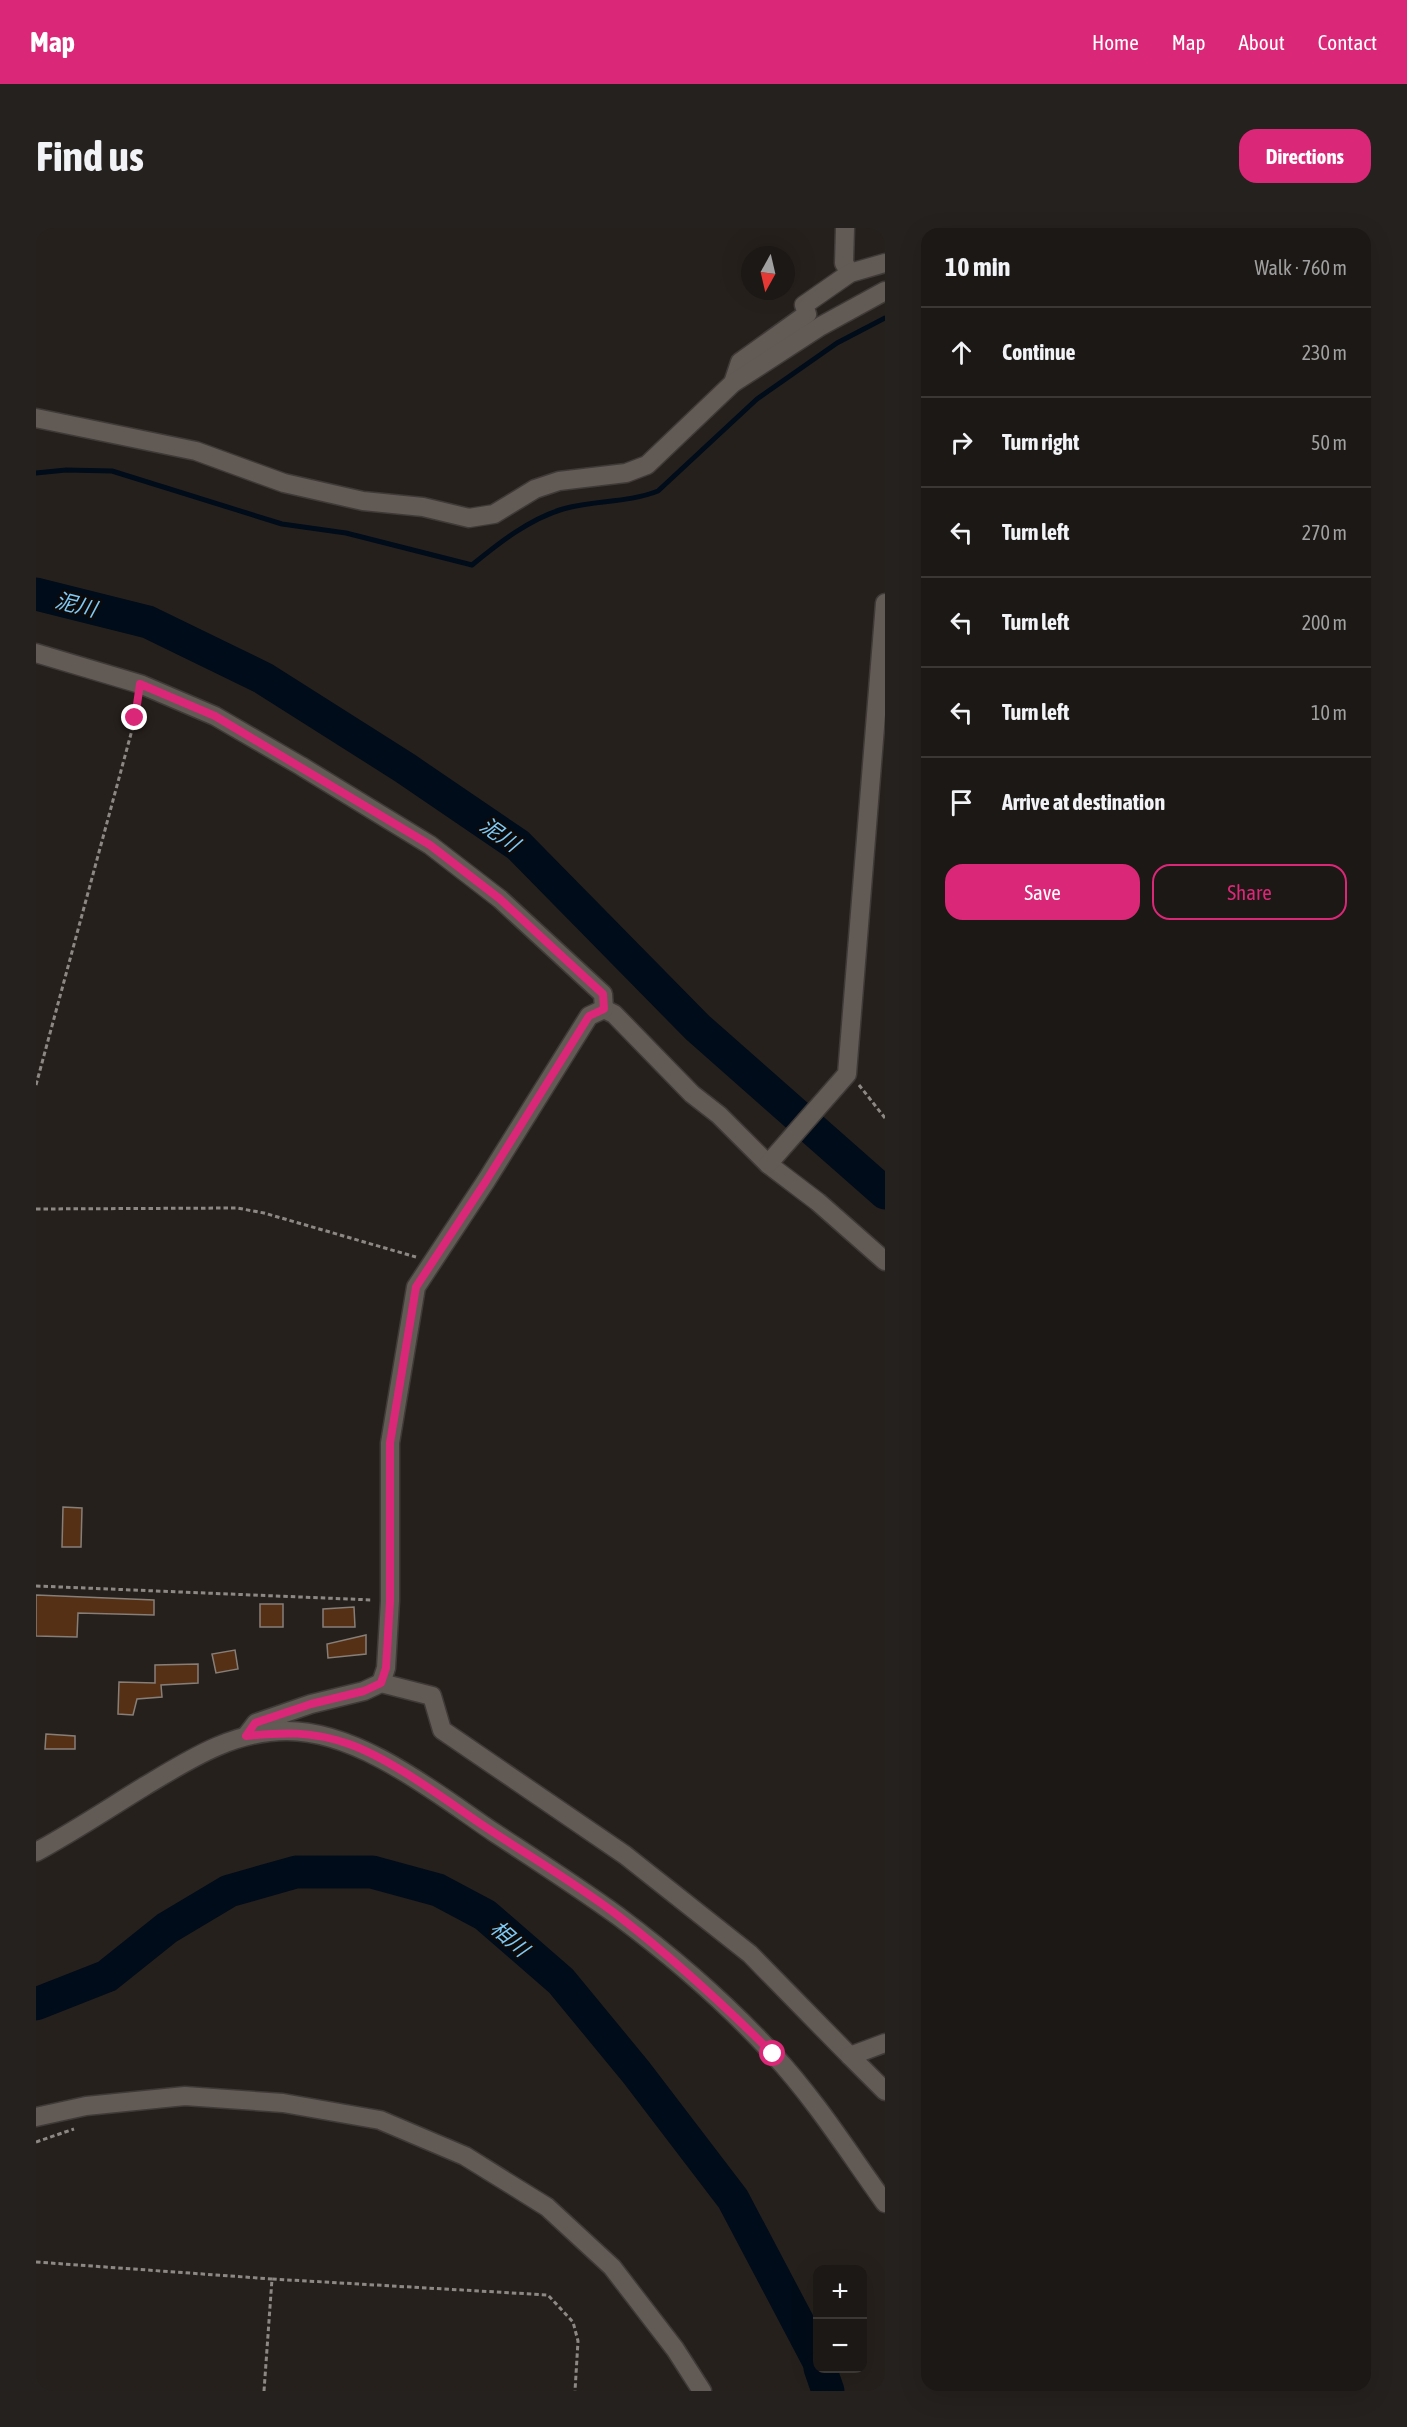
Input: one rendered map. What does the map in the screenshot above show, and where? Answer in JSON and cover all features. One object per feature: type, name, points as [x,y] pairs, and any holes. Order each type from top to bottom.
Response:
[{"type":"street","points":[[845,228],[844,263],[850,273]]},
{"type":"street","points":[[733,383],[740,362],[807,314],[804,304],[850,273],[885,263]]},
{"type":"street","points":[[36,418],[196,451],[284,483],[363,501],[423,507],[469,518],[494,514],[536,489],[559,481],[626,474],[647,465],[733,383],[820,326],[885,291]]},
{"type":"street","points":[[772,1159],[844,1077],[885,603]]},
{"type":"street","points":[[36,653],[140,684],[215,716],[430,845],[500,899],[603,994],[604,1009]]},
{"type":"street","points":[[604,1009],[614,1014],[692,1094],[772,1159],[885,1261]]},
{"type":"street","points":[[381,1683],[386,1668],[390,1601],[390,1443],[416,1287],[486,1181],[589,1016],[604,1009]]},
{"type":"street","points":[[246,1736],[255,1723],[311,1704],[364,1691],[381,1683],[432,1696],[442,1730],[625,1855],[750,1953],[885,2091]]},
{"type":"street","points":[[36,1852],[203,1752],[246,1736],[287,1731],[313,1734],[350,1744],[433,1791],[619,1917],[711,1993],[773,2054],[803,2089],[885,2203]]},
{"type":"street","points":[[850,2056],[885,2043]]},
{"type":"street","points":[[36,2117],[86,2106],[185,2096],[283,2103],[380,2120],[465,2156],[547,2207],[612,2267],[675,2349],[702,2391]]},
{"type":"path","points":[[36,1085],[135,718],[140,684]]},
{"type":"path","points":[[844,1077],[856,1080],[885,1118]]},
{"type":"path","points":[[36,1209],[237,1208],[275,1216],[431,1263]]},
{"type":"path","points":[[36,1586],[390,1601]]},
{"type":"path","points":[[36,2262],[548,2295],[573,2322],[578,2341],[575,2391]]},
{"type":"path","points":[[264,2391],[272,2279]]},
{"type":"building","points":[[63,1507],[82,1508],[81,1547],[62,1547]]},
{"type":"building","points":[[36,1595],[154,1600],[154,1615],[78,1613],[77,1637],[36,1636]]},
{"type":"building","points":[[260,1604],[283,1604],[283,1627],[260,1627]]},
{"type":"building","points":[[354,1607],[355,1627],[323,1627],[323,1609]]},
{"type":"building","points":[[366,1635],[366,1654],[328,1658],[327,1644]]},
{"type":"building","points":[[235,1650],[238,1669],[216,1673],[212,1654]]},
{"type":"building","points":[[198,1664],[198,1683],[161,1685],[162,1697],[137,1699],[133,1715],[118,1714],[119,1682],[155,1683],[155,1665]]},
{"type":"building","points":[[46,1734],[75,1736],[75,1749],[45,1749]]},
{"type":"waterway","points":[[36,473],[66,470],[112,471],[282,524],[346,533],[472,565],[515,532],[550,513],[575,506],[635,498],[658,491],[757,399],[837,343],[885,318]]},
{"type":"waterway","name":"泥川","points":[[36,594],[148,622],[263,678],[405,768],[518,845],[698,1028],[885,1193]]},
{"type":"waterway","name":"相川","points":[[36,2004],[107,1976],[167,1928],[229,1891],[296,1872],[372,1872],[438,1890],[485,1915],[561,1981],[636,2072],[733,2199],[813,2351]]},
{"type":"waterway","name":"相川","points":[[822,2373],[828,2391]]},
{"type":"route","points":[[135,718],[140,684],[215,716],[302,766],[430,845],[500,899],[603,994],[604,1009],[589,1016],[486,1181],[416,1287],[390,1443],[390,1601],[386,1668],[381,1683],[364,1691],[311,1704],[255,1723],[246,1736],[287,1731],[313,1734],[350,1744],[433,1791],[619,1917],[711,1993],[773,2054]]}]
